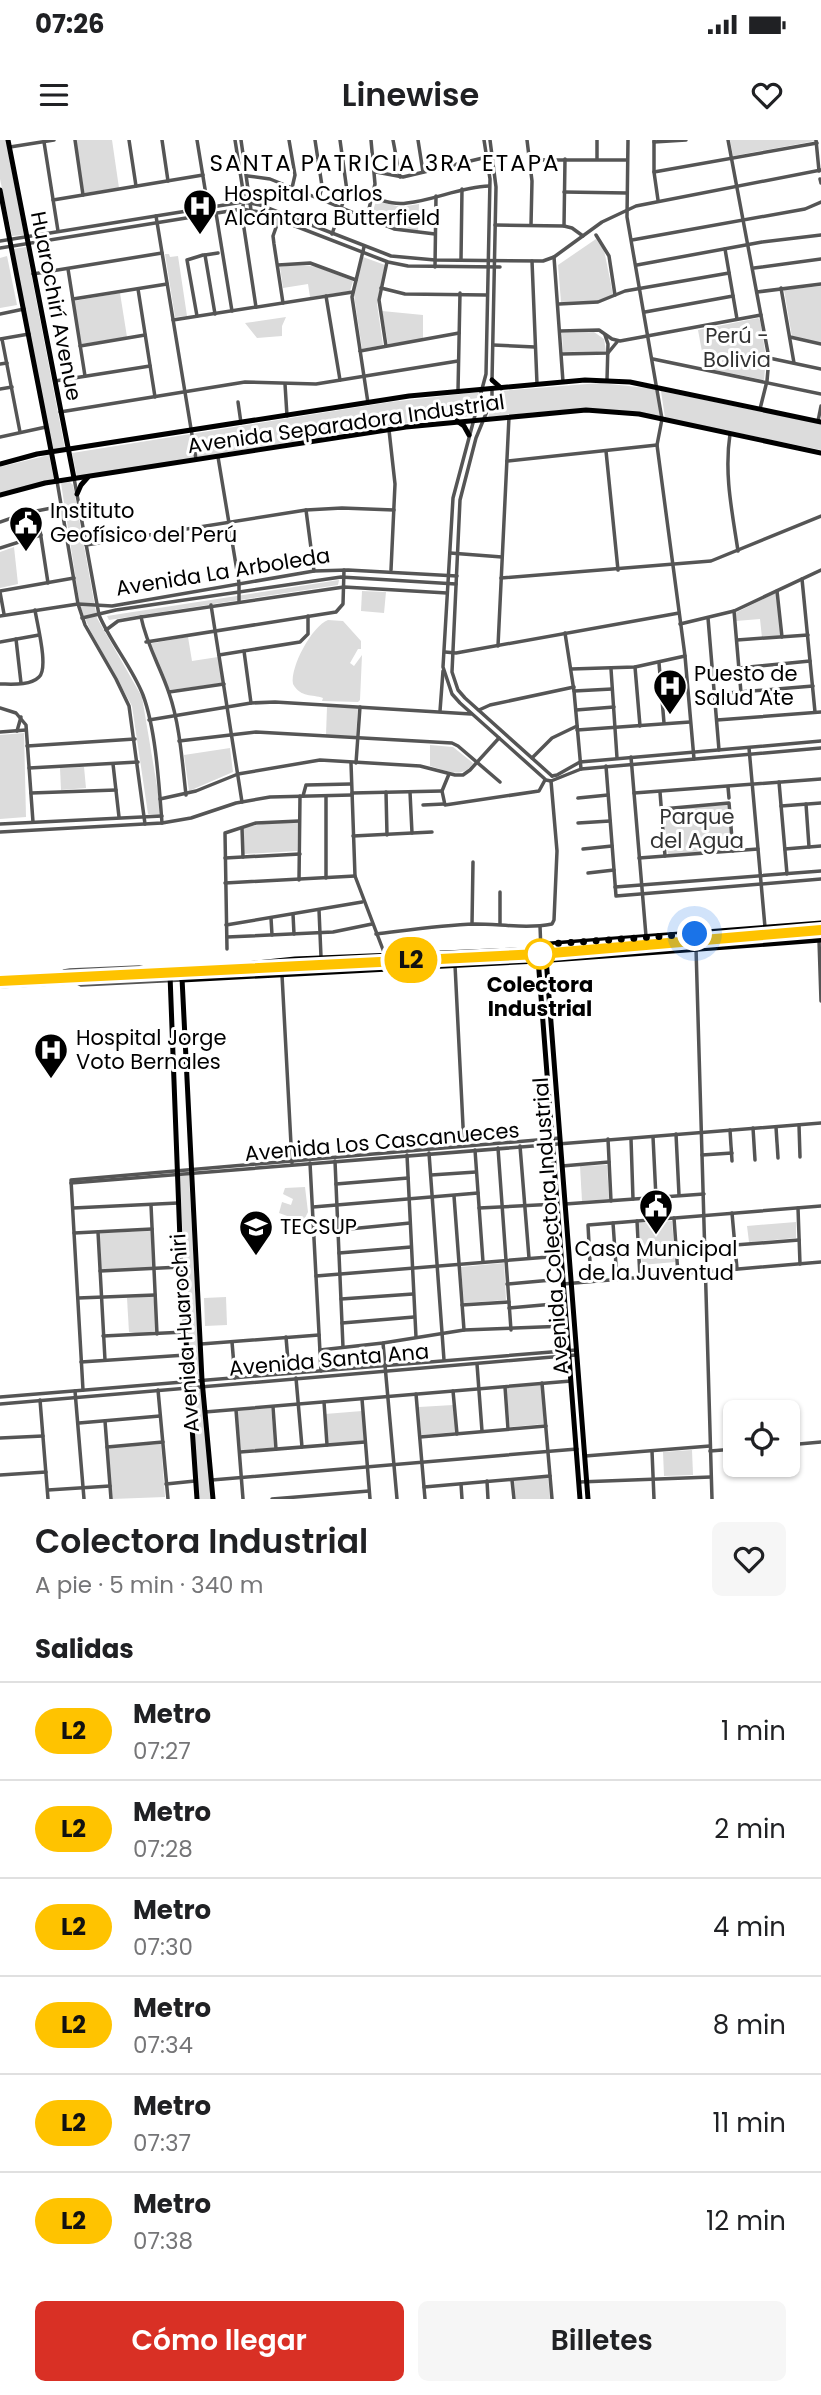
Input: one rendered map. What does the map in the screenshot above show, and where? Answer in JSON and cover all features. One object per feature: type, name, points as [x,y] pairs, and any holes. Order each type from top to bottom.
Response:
[{"type":"main road","name":"Huarochirí Avenue","points":[[8,140],[74,478]]},
{"type":"main road","name":"Huarochirí Avenue","points":[[0,190],[57,481]]},
{"type":"main road","points":[[492,380],[502,388]]},
{"type":"main road","name":"Avenida Separadora Industrial","points":[[0,464],[52,453],[368,403],[458,391],[563,382],[607,380],[819,422]]},
{"type":"main road","name":"Avenida Separadora Industrial","points":[[0,495],[74,478],[389,430],[473,419],[586,410],[626,412],[821,453]]},
{"type":"main road","points":[[457,421],[466,428],[469,435]]},
{"type":"main road","points":[[77,494],[80,485],[89,476]]},
{"type":"main road","points":[[711,947],[736,931]]},
{"type":"main road","points":[[182,975],[223,968],[454,961],[542,955],[696,941],[736,931],[820,933]]},
{"type":"main road","points":[[720,939],[765,931]]},
{"type":"main road","points":[[0,986],[282,968],[508,949],[542,955],[820,933]]},
{"type":"main road","points":[[542,955],[549,944],[646,940],[696,941],[711,947],[820,933]]},
{"type":"main road","points":[[583,951],[646,940]]},
{"type":"main road","points":[[282,968],[321,961],[454,961],[522,952]]},
{"type":"main road","name":"Avenida Colectora Industrial","points":[[542,955],[554,1054],[572,1353],[588,1499]]},
{"type":"main road","name":"Avenida Colectora Industrial","points":[[542,955],[541,1009],[561,1256],[566,1282],[567,1326],[572,1353],[571,1381],[580,1499]]},
{"type":"main road","points":[[0,979],[64,974],[126,978],[157,971],[170,976]]},
{"type":"main road","name":"Avenida Huarochiri","points":[[182,975],[203,1383],[213,1499]]},
{"type":"main road","name":"Avenida Huarochiri","points":[[170,976],[181,1267],[197,1499]]},
{"type":"main road","points":[[541,1009],[550,1008]]},
{"type":"main road","points":[[545,1054],[554,1054]]},
{"type":"street","points":[[10,147],[54,140]]},
{"type":"street","points":[[75,140],[83,195]]},
{"type":"street","points":[[129,140],[136,186]]},
{"type":"street","points":[[162,140],[168,181]]},
{"type":"street","points":[[197,140],[208,207]]},
{"type":"street","points":[[234,140],[256,307]]},
{"type":"street","points":[[242,140],[251,210]]},
{"type":"street","points":[[289,140],[295,175],[292,188]]},
{"type":"street","points":[[314,140],[322,188],[319,199]]},
{"type":"street","points":[[332,234],[347,188],[340,140]]},
{"type":"street","points":[[367,218],[376,172],[371,140]]},
{"type":"street","points":[[393,140],[400,177]]},
{"type":"street","points":[[418,140],[423,172]]},
{"type":"street","points":[[440,711],[455,485],[486,374],[489,186],[484,140]]},
{"type":"street","points":[[490,140],[496,178],[492,399],[482,419],[460,500],[452,672],[458,690],[552,776]]},
{"type":"street","points":[[527,140],[532,181],[531,225]]},
{"type":"street","points":[[597,140],[597,160]]},
{"type":"street","points":[[628,140],[626,209],[662,419],[657,445],[685,656],[694,759]]},
{"type":"street","points":[[658,200],[654,141],[686,140]]},
{"type":"street","points":[[728,140],[769,358],[767,382],[760,409]]},
{"type":"street","points":[[0,248],[58,231],[243,202],[252,203],[391,256],[435,260],[543,261],[554,257],[626,209],[658,200],[820,171],[816,141],[654,172]]},
{"type":"street","points":[[44,142],[58,231]]},
{"type":"street","points":[[376,172],[400,177],[487,157]]},
{"type":"street","points":[[564,226],[565,159]]},
{"type":"street","points":[[530,160],[628,160]]},
{"type":"street","points":[[53,200],[203,175]]},
{"type":"street","points":[[248,176],[270,179],[403,232],[435,234]]},
{"type":"street","points":[[373,198],[404,204],[462,188],[489,186]]},
{"type":"street","points":[[461,260],[462,188]]},
{"type":"street","points":[[565,192],[627,193]]},
{"type":"street","points":[[435,267],[436,196]]},
{"type":"street","points":[[631,240],[805,209],[821,202]]},
{"type":"street","points":[[28,239],[242,209],[279,219],[387,262],[435,267],[500,267]]},
{"type":"street","points":[[216,213],[232,311]]},
{"type":"street","points":[[156,216],[196,460]]},
{"type":"street","points":[[279,219],[273,236],[283,303]]},
{"type":"street","points":[[495,225],[564,226],[583,236]]},
{"type":"street","points":[[596,235],[608,256],[615,295]]},
{"type":"street","points":[[636,265],[748,244],[821,235]]},
{"type":"street","points":[[0,241],[10,243]]},
{"type":"street","points":[[364,247],[353,292],[368,403]]},
{"type":"street","points":[[725,249],[737,320]]},
{"type":"street","points":[[33,274],[162,253]]},
{"type":"street","points":[[197,316],[187,260],[218,253]]},
{"type":"street","points":[[205,255],[215,314]]},
{"type":"street","points":[[554,257],[563,382]]},
{"type":"street","points":[[753,268],[821,259]]},
{"type":"street","points":[[531,261],[537,384]]},
{"type":"street","points":[[386,346],[380,309],[381,288],[387,262]]},
{"type":"street","points":[[278,265],[310,263],[356,280]]},
{"type":"street","points":[[68,269],[85,376]]},
{"type":"street","points":[[559,304],[598,302],[640,289],[729,273]]},
{"type":"street","points":[[73,299],[167,284]]},
{"type":"street","points":[[757,292],[821,284]]},
{"type":"street","points":[[381,288],[405,293],[487,295]]},
{"type":"street","points":[[781,288],[794,363]]},
{"type":"street","points":[[138,289],[155,397]]},
{"type":"street","points":[[173,320],[353,292]]},
{"type":"street","points":[[458,391],[460,293]]},
{"type":"street","points":[[326,296],[340,380]]},
{"type":"street","points":[[645,312],[733,296]]},
{"type":"street","points":[[0,314],[24,309]]},
{"type":"street","points":[[607,353],[620,341],[761,315]]},
{"type":"street","points":[[560,331],[596,330],[620,341]]},
{"type":"street","points":[[360,351],[459,333]]},
{"type":"street","points":[[604,333],[607,380]]},
{"type":"street","points":[[20,432],[1,339],[29,334]]},
{"type":"street","points":[[80,346],[145,335]]},
{"type":"street","points":[[790,337],[821,344]]},
{"type":"street","points":[[493,345],[535,347]]},
{"type":"street","points":[[562,354],[607,353]]},
{"type":"street","points":[[769,358],[821,369]]},
{"type":"street","points":[[653,359],[821,394]]},
{"type":"street","points":[[60,412],[245,382],[302,385],[458,361]]},
{"type":"street","points":[[0,364],[7,363]]},
{"type":"street","points":[[54,381],[150,366]]},
{"type":"street","points":[[285,384],[287,416]]},
{"type":"street","points":[[0,390],[12,387]]},
{"type":"street","points":[[238,402],[242,423]]},
{"type":"street","points":[[819,422],[821,405]]},
{"type":"street","points":[[498,646],[509,416]]},
{"type":"street","points":[[0,437],[47,427]]},
{"type":"street","points":[[389,430],[395,470],[391,571]]},
{"type":"street","points":[[730,434],[727,477],[738,551]]},
{"type":"street","points":[[469,435],[476,438]]},
{"type":"street","points":[[507,461],[657,445]]},
{"type":"street","points":[[606,451],[618,570]]},
{"type":"street","points":[[218,457],[239,583],[239,601]]},
{"type":"street","points":[[74,478],[99,615],[140,688],[149,720],[162,823]]},
{"type":"street","points":[[57,481],[82,618],[128,704],[145,824]]},
{"type":"street","points":[[0,522],[62,506]]},
{"type":"street","points":[[86,545],[306,510],[394,510]]},
{"type":"street","points":[[306,510],[314,571]]},
{"type":"street","points":[[37,511],[48,583]]},
{"type":"street","points":[[501,578],[618,570],[720,559],[821,516]]},
{"type":"street","points":[[0,548],[41,535]]},
{"type":"street","points":[[450,553],[502,557]]},
{"type":"street","points":[[146,642],[339,610],[343,604],[344,570]]},
{"type":"street","points":[[680,624],[734,611],[821,570]]},
{"type":"street","name":"Avenida La Arboleda","points":[[2,615],[78,604],[112,606],[314,571],[391,571],[457,576]]},
{"type":"street","name":"Avenida La Arboleda","points":[[82,618],[240,591],[344,577],[456,584]]},
{"type":"street","points":[[2,615],[0,592],[74,578]]},
{"type":"street","points":[[802,579],[815,712]]},
{"type":"street","name":"Avenida La Arboleda","points":[[106,630],[118,621],[344,587],[447,593]]},
{"type":"street","points":[[777,591],[782,637]]},
{"type":"street","points":[[94,595],[103,603],[112,606]]},
{"type":"street","points":[[211,606],[242,802]]},
{"type":"street","points":[[0,684],[21,683],[38,678],[42,673],[44,660],[35,610]]},
{"type":"street","points":[[734,611],[741,692]]},
{"type":"street","points":[[445,652],[498,646],[679,613]]},
{"type":"street","points":[[219,655],[300,642],[308,634],[308,616]]},
{"type":"street","points":[[141,617],[146,642],[169,692],[176,716],[186,795]]},
{"type":"street","points":[[708,618],[719,750]]},
{"type":"street","points":[[565,634],[574,689],[581,768]]},
{"type":"street","points":[[0,642],[39,635]]},
{"type":"street","points":[[736,640],[808,635]]},
{"type":"street","points":[[16,639],[21,683]]},
{"type":"street","points":[[244,651],[251,703]]},
{"type":"street","points":[[571,669],[635,667],[685,656]]},
{"type":"street","points":[[739,668],[810,662]]},
{"type":"street","points":[[659,663],[664,724]]},
{"type":"street","points":[[376,934],[472,924],[540,926],[554,920],[557,851],[548,780],[452,694],[443,667]]},
{"type":"street","points":[[635,667],[640,726]]},
{"type":"street","points":[[611,669],[617,758]]},
{"type":"street","points":[[169,692],[224,684]]},
{"type":"street","points":[[715,694],[813,686]]},
{"type":"street","points":[[479,710],[490,705],[574,689],[612,689]]},
{"type":"street","points":[[149,720],[251,703],[275,702],[472,714]]},
{"type":"street","points":[[360,706],[352,784],[355,876],[387,960]]},
{"type":"street","points":[[0,708],[21,718],[26,730],[33,822]]},
{"type":"street","points":[[576,710],[614,708]]},
{"type":"street","points":[[717,720],[821,712]]},
{"type":"street","points":[[17,731],[21,718]]},
{"type":"street","points":[[532,758],[552,738],[577,728],[690,722]]},
{"type":"street","points":[[0,732],[26,730]]},
{"type":"street","points":[[179,741],[256,732],[452,743],[500,782]]},
{"type":"street","points":[[160,799],[186,795],[238,774],[320,760],[420,766],[449,774],[466,774],[499,737]]},
{"type":"street","points":[[27,746],[135,739]]},
{"type":"street","points":[[423,805],[539,791],[552,776],[580,762],[821,741]]},
{"type":"street","points":[[749,748],[765,931]]},
{"type":"street","points":[[548,780],[581,768],[821,748]]},
{"type":"street","points":[[631,757],[646,940]]},
{"type":"street","points":[[29,768],[138,762]]},
{"type":"street","points":[[113,764],[119,818]]},
{"type":"street","points":[[606,766],[616,896],[821,879]]},
{"type":"street","points":[[444,804],[442,791],[449,774]]},
{"type":"street","points":[[634,793],[821,779]]},
{"type":"street","points":[[779,782],[787,874]]},
{"type":"street","points":[[299,880],[299,821],[301,796],[306,785],[352,784]]},
{"type":"street","points":[[727,786],[733,850]]},
{"type":"street","points":[[31,793],[116,790]]},
{"type":"street","points":[[0,832],[162,823],[270,797],[442,791]]},
{"type":"street","points":[[660,791],[666,856]]},
{"type":"street","points":[[386,792],[387,835]]},
{"type":"street","points":[[411,792],[412,833]]},
{"type":"street","points":[[578,798],[608,795]]},
{"type":"street","points":[[326,796],[326,878]]},
{"type":"street","points":[[662,809],[729,801]]},
{"type":"street","points":[[781,806],[821,803]]},
{"type":"street","points":[[806,804],[809,847]]},
{"type":"street","points":[[0,824],[162,816]]},
{"type":"street","points":[[227,949],[225,833],[270,821],[299,821]]},
{"type":"street","points":[[578,824],[610,821]]},
{"type":"street","points":[[242,827],[243,857]]},
{"type":"street","points":[[353,836],[432,832]]},
{"type":"street","points":[[583,849],[612,846]]},
{"type":"street","points":[[785,849],[821,846]]},
{"type":"street","points":[[639,858],[758,849]]},
{"type":"street","points":[[225,858],[300,854]]},
{"type":"street","points":[[472,924],[473,862]]},
{"type":"street","points":[[589,873],[614,870]]},
{"type":"street","points":[[615,887],[821,871]]},
{"type":"street","points":[[225,883],[355,876]]},
{"type":"street","points":[[500,892],[500,924]]},
{"type":"street","points":[[226,925],[363,902]]},
{"type":"street","points":[[319,910],[321,961]]},
{"type":"street","points":[[293,914],[294,934]]},
{"type":"street","points":[[271,918],[272,935]]},
{"type":"street","points":[[227,937],[345,931],[372,924]]},
{"type":"street","points":[[540,926],[542,955]]},
{"type":"street","points":[[820,933],[821,1001]]},
{"type":"street","points":[[696,941],[712,1499]]},
{"type":"street","points":[[454,961],[464,1148]]},
{"type":"street","points":[[64,974],[114,968],[149,968],[157,971]]},
{"type":"street","points":[[282,968],[292,1163]]},
{"type":"street","points":[[74,982],[81,985],[126,978]]},
{"type":"street","name":"Avenida Los Cascanueces","points":[[73,1208],[71,1182],[87,1180],[177,1170],[821,1123]]},
{"type":"street","points":[[799,1125],[800,1157]]},
{"type":"street","points":[[776,1127],[778,1158]]},
{"type":"street","points":[[753,1128],[755,1160]]},
{"type":"street","points":[[730,1130],[732,1161]]},
{"type":"street","points":[[676,1134],[679,1196]]},
{"type":"street","points":[[653,1136],[656,1198]]},
{"type":"street","points":[[631,1138],[633,1199]]},
{"type":"street","points":[[608,1139],[611,1201]]},
{"type":"street","name":"Avenida Los Cascanueces","points":[[292,1163],[464,1148],[475,1150],[552,1141]]},
{"type":"street","points":[[520,1146],[529,1258]]},
{"type":"street","points":[[498,1148],[511,1329]]},
{"type":"street","points":[[475,1150],[483,1262]]},
{"type":"street","points":[[429,1153],[444,1360]]},
{"type":"street","points":[[702,1155],[732,1153]]},
{"type":"street","points":[[407,1155],[415,1337]]},
{"type":"street","points":[[335,1161],[343,1348]]},
{"type":"street","points":[[562,1166],[609,1162]]},
{"type":"street","points":[[310,1163],[321,1371]]},
{"type":"street","points":[[431,1175],[476,1172]]},
{"type":"street","points":[[336,1184],[408,1178]]},
{"type":"street","points":[[313,1207],[478,1194]]},
{"type":"street","points":[[479,1208],[704,1194]]},
{"type":"street","points":[[454,1195],[464,1330]]},
{"type":"street","points":[[83,1390],[73,1208],[178,1203]]},
{"type":"street","points":[[151,1205],[157,1334]]},
{"type":"street","points":[[592,1281],[588,1225],[821,1206]]},
{"type":"street","points":[[798,1208],[800,1264]]},
{"type":"street","points":[[732,1213],[737,1269]]},
{"type":"street","points":[[674,1218],[678,1274]]},
{"type":"street","points":[[637,1221],[640,1277]]},
{"type":"street","points":[[338,1230],[410,1223]]},
{"type":"street","points":[[613,1223],[617,1279]]},
{"type":"street","points":[[74,1233],[152,1229]]},
{"type":"street","points":[[98,1232],[105,1360]]},
{"type":"street","points":[[735,1245],[799,1240]]},
{"type":"street","points":[[339,1253],[411,1247]]},
{"type":"street","points":[[316,1276],[561,1256]]},
{"type":"street","points":[[507,1284],[592,1281],[821,1262]]},
{"type":"street","points":[[100,1271],[181,1267]]},
{"type":"street","points":[[341,1299],[413,1294]]},
{"type":"street","points":[[78,1298],[155,1295]]},
{"type":"street","points":[[462,1305],[509,1302]]},
{"type":"street","points":[[509,1308],[565,1303]]},
{"type":"street","points":[[342,1323],[414,1317]]},
{"type":"street","points":[[320,1350],[383,1343],[442,1332],[567,1326]]},
{"type":"street","points":[[103,1336],[185,1332]]},
{"type":"street","points":[[201,1344],[319,1335]]},
{"type":"street","points":[[286,1337],[289,1373]]},
{"type":"street","points":[[232,1342],[234,1378]]},
{"type":"street","points":[[383,1343],[397,1499]]},
{"type":"street","name":"Avenida Santa Ana","points":[[203,1383],[289,1373],[572,1353]]},
{"type":"street","points":[[81,1362],[186,1355]]},
{"type":"street","name":"Avenida Santa Ana","points":[[0,1404],[188,1384],[296,1378],[444,1360],[477,1361]]},
{"type":"street","points":[[477,1361],[482,1431]]},
{"type":"street","points":[[296,1378],[302,1447]]},
{"type":"street","points":[[205,1412],[571,1381]]},
{"type":"street","points":[[542,1383],[552,1499]]},
{"type":"street","points":[[158,1387],[168,1499]]},
{"type":"street","name":"Avenida Santa Ana","points":[[0,1397],[158,1387]]},
{"type":"street","points":[[505,1387],[508,1429]]},
{"type":"street","points":[[75,1391],[84,1499]]},
{"type":"street","points":[[453,1391],[457,1434]]},
{"type":"street","points":[[416,1394],[425,1499]]},
{"type":"street","points":[[362,1399],[370,1499]]},
{"type":"street","points":[[40,1400],[48,1499]]},
{"type":"street","points":[[324,1402],[327,1445]]},
{"type":"street","points":[[273,1406],[276,1449]]},
{"type":"street","points":[[236,1410],[243,1499]]},
{"type":"street","points":[[78,1423],[160,1416]]},
{"type":"street","points":[[105,1421],[111,1499]]},
{"type":"street","points":[[420,1437],[546,1426]]},
{"type":"street","points":[[0,1438],[43,1436]]},
{"type":"street","points":[[107,1447],[163,1442]]},
{"type":"street","points":[[240,1452],[365,1442]]},
{"type":"street","points":[[800,1444],[821,1442]]},
{"type":"street","points":[[211,1480],[576,1449]]},
{"type":"street","points":[[585,1456],[723,1449]]},
{"type":"street","points":[[652,1451],[654,1499]]},
{"type":"street","points":[[0,1475],[46,1472]]},
{"type":"street","points":[[424,1487],[550,1476]]},
{"type":"street","points":[[579,1482],[711,1477]]},
{"type":"street","points":[[512,1479],[514,1499]]},
{"type":"street","points":[[166,1484],[195,1481]]},
{"type":"street","points":[[487,1481],[488,1499]]},
{"type":"street","points":[[461,1484],[462,1499]]},
{"type":"street","points":[[48,1490],[110,1486]]},
{"type":"street","points":[[272,1499],[332,1496],[369,1490]]},
{"type":"green space","points":[[0,140],[6,140],[24,235],[12,236],[0,179]]},
{"type":"green space","points":[[76,140],[112,140],[119,188],[84,193]]},
{"type":"green space","points":[[730,140],[815,140],[815,141],[733,156]]},
{"type":"green space","points":[[376,201],[401,207],[419,204],[418,231],[394,228],[371,218]]},
{"type":"green space","points":[[596,239],[604,250],[613,294],[602,301],[561,302],[558,265]]},
{"type":"green space","points":[[26,247],[65,449],[52,450],[13,249]]},
{"type":"green space","points":[[165,254],[170,257],[178,256],[187,316],[175,317]]},
{"type":"green space","points":[[7,256],[17,305],[0,308],[0,258]]},
{"type":"green space","points":[[363,257],[385,265],[377,304],[383,345],[362,349],[354,295]]},
{"type":"green space","points":[[299,264],[317,267],[353,281],[350,291],[310,297],[308,284],[283,288],[280,267]]},
{"type":"green space","points":[[821,286],[821,343],[792,337],[784,290]]},
{"type":"green space","points":[[120,293],[127,337],[81,344],[74,301]]},
{"type":"green space","points":[[382,311],[423,315],[423,339],[388,344]]},
{"type":"green space","points":[[286,317],[282,336],[257,338],[245,323]]},
{"type":"green space","name":"Perú - Bolivia","points":[[758,318],[766,357],[764,380],[705,368],[698,330]]},
{"type":"green space","points":[[594,332],[604,339],[606,351],[563,352],[562,333]]},
{"type":"green space","points":[[600,383],[657,389],[660,417],[595,409],[488,417],[499,391]]},
{"type":"green space","points":[[661,391],[821,424],[821,450],[665,418]]},
{"type":"green space","points":[[479,392],[470,416],[402,424],[77,477],[72,453],[390,402]]},
{"type":"green space","points":[[49,455],[54,479],[0,493],[0,467]]},
{"type":"green space","points":[[70,482],[73,485],[97,618],[142,697],[159,798],[159,815],[148,814],[132,706],[90,630],[80,606],[61,483]]},
{"type":"green space","points":[[14,547],[18,584],[0,588],[0,552]]},
{"type":"green space","points":[[339,580],[338,585],[109,620],[107,616]]},
{"type":"green space","points":[[362,591],[386,592],[384,613],[361,611]]},
{"type":"green space","points":[[776,593],[781,636],[762,638],[760,619],[736,621],[735,613]]},
{"type":"green space","points":[[328,620],[343,621],[361,641],[361,649],[358,649],[350,663],[354,666],[362,655],[358,702],[322,701],[323,698],[300,692],[293,684],[295,668],[303,648],[315,630]]},
{"type":"green space","points":[[188,637],[192,661],[218,657],[222,683],[170,690],[148,644]]},
{"type":"green space","points":[[327,707],[358,708],[356,736],[326,735]]},
{"type":"green space","points":[[24,733],[26,817],[0,819],[0,735]]},
{"type":"green space","points":[[430,745],[453,747],[473,763],[459,772],[430,766]]},
{"type":"green space","points":[[230,748],[233,772],[189,791],[184,755]]},
{"type":"green space","points":[[84,767],[86,788],[61,790],[60,768]]},
{"type":"green space","name":"Parque del Agua","points":[[727,803],[732,850],[668,855],[663,809]]},
{"type":"green space","points":[[272,822],[298,822],[297,851],[244,854],[243,828]]},
{"type":"green space","points":[[607,1165],[609,1199],[582,1201],[580,1166]]},
{"type":"green space","points":[[189,1175],[200,1378],[189,1379],[180,1176]]},
{"type":"green space","points":[[305,1187],[308,1212],[304,1220],[279,1213],[282,1202],[291,1205],[293,1199],[283,1194],[285,1188]]},
{"type":"green space","points":[[672,1221],[675,1262],[642,1265],[639,1223]]},
{"type":"green space","points":[[796,1222],[796,1238],[749,1242],[747,1226]]},
{"type":"green space","points":[[151,1231],[152,1268],[101,1270],[100,1233]]},
{"type":"green space","points":[[504,1263],[506,1300],[464,1303],[461,1267]]},
{"type":"green space","points":[[153,1296],[157,1321],[155,1331],[142,1334],[129,1332],[127,1298]]},
{"type":"green space","points":[[226,1297],[227,1325],[205,1326],[204,1298]]},
{"type":"green space","points":[[541,1385],[544,1424],[510,1427],[506,1387]]},
{"type":"green space","points":[[202,1387],[212,1499],[199,1499],[189,1388]]},
{"type":"green space","points":[[453,1405],[456,1432],[421,1435],[419,1407]]},
{"type":"green space","points":[[271,1408],[275,1448],[241,1450],[237,1411]]},
{"type":"green space","points":[[362,1411],[364,1441],[327,1444],[325,1414]]},
{"type":"green space","points":[[161,1444],[165,1497],[112,1499],[108,1448]]},
{"type":"green space","points":[[692,1450],[693,1475],[664,1476],[663,1452]]},
{"type":"green space","points":[[548,1477],[550,1499],[516,1499],[514,1481]]},
{"type":"metro line","name":"L2","points":[[0,981],[540,954],[821,930]]},
{"type":"place","name":"Hospital Carlos Alcántara Butterfield","points":[[200,236]]},
{"type":"place","name":"Instituto Geofísico del Perú","points":[[26,553]]},
{"type":"place","name":"Puesto de Salud Ate","points":[[670,716]]},
{"type":"place","name":"Colectora Industrial","points":[[540,954]]},
{"type":"place","name":"Hospital Jorge Voto Bernales","points":[[51,1080]]},
{"type":"place","name":"Casa Municipal de la Juventud","points":[[656,1236]]},
{"type":"place","name":"TECSUP","points":[[256,1257]]},
{"type":"district","name":"SANTA PATRICIA 3RA ETAPA","points":[[385,163]]},
{"type":"route","points":[[540,954],[541,951],[546,951],[549,944],[695,934]]}]
